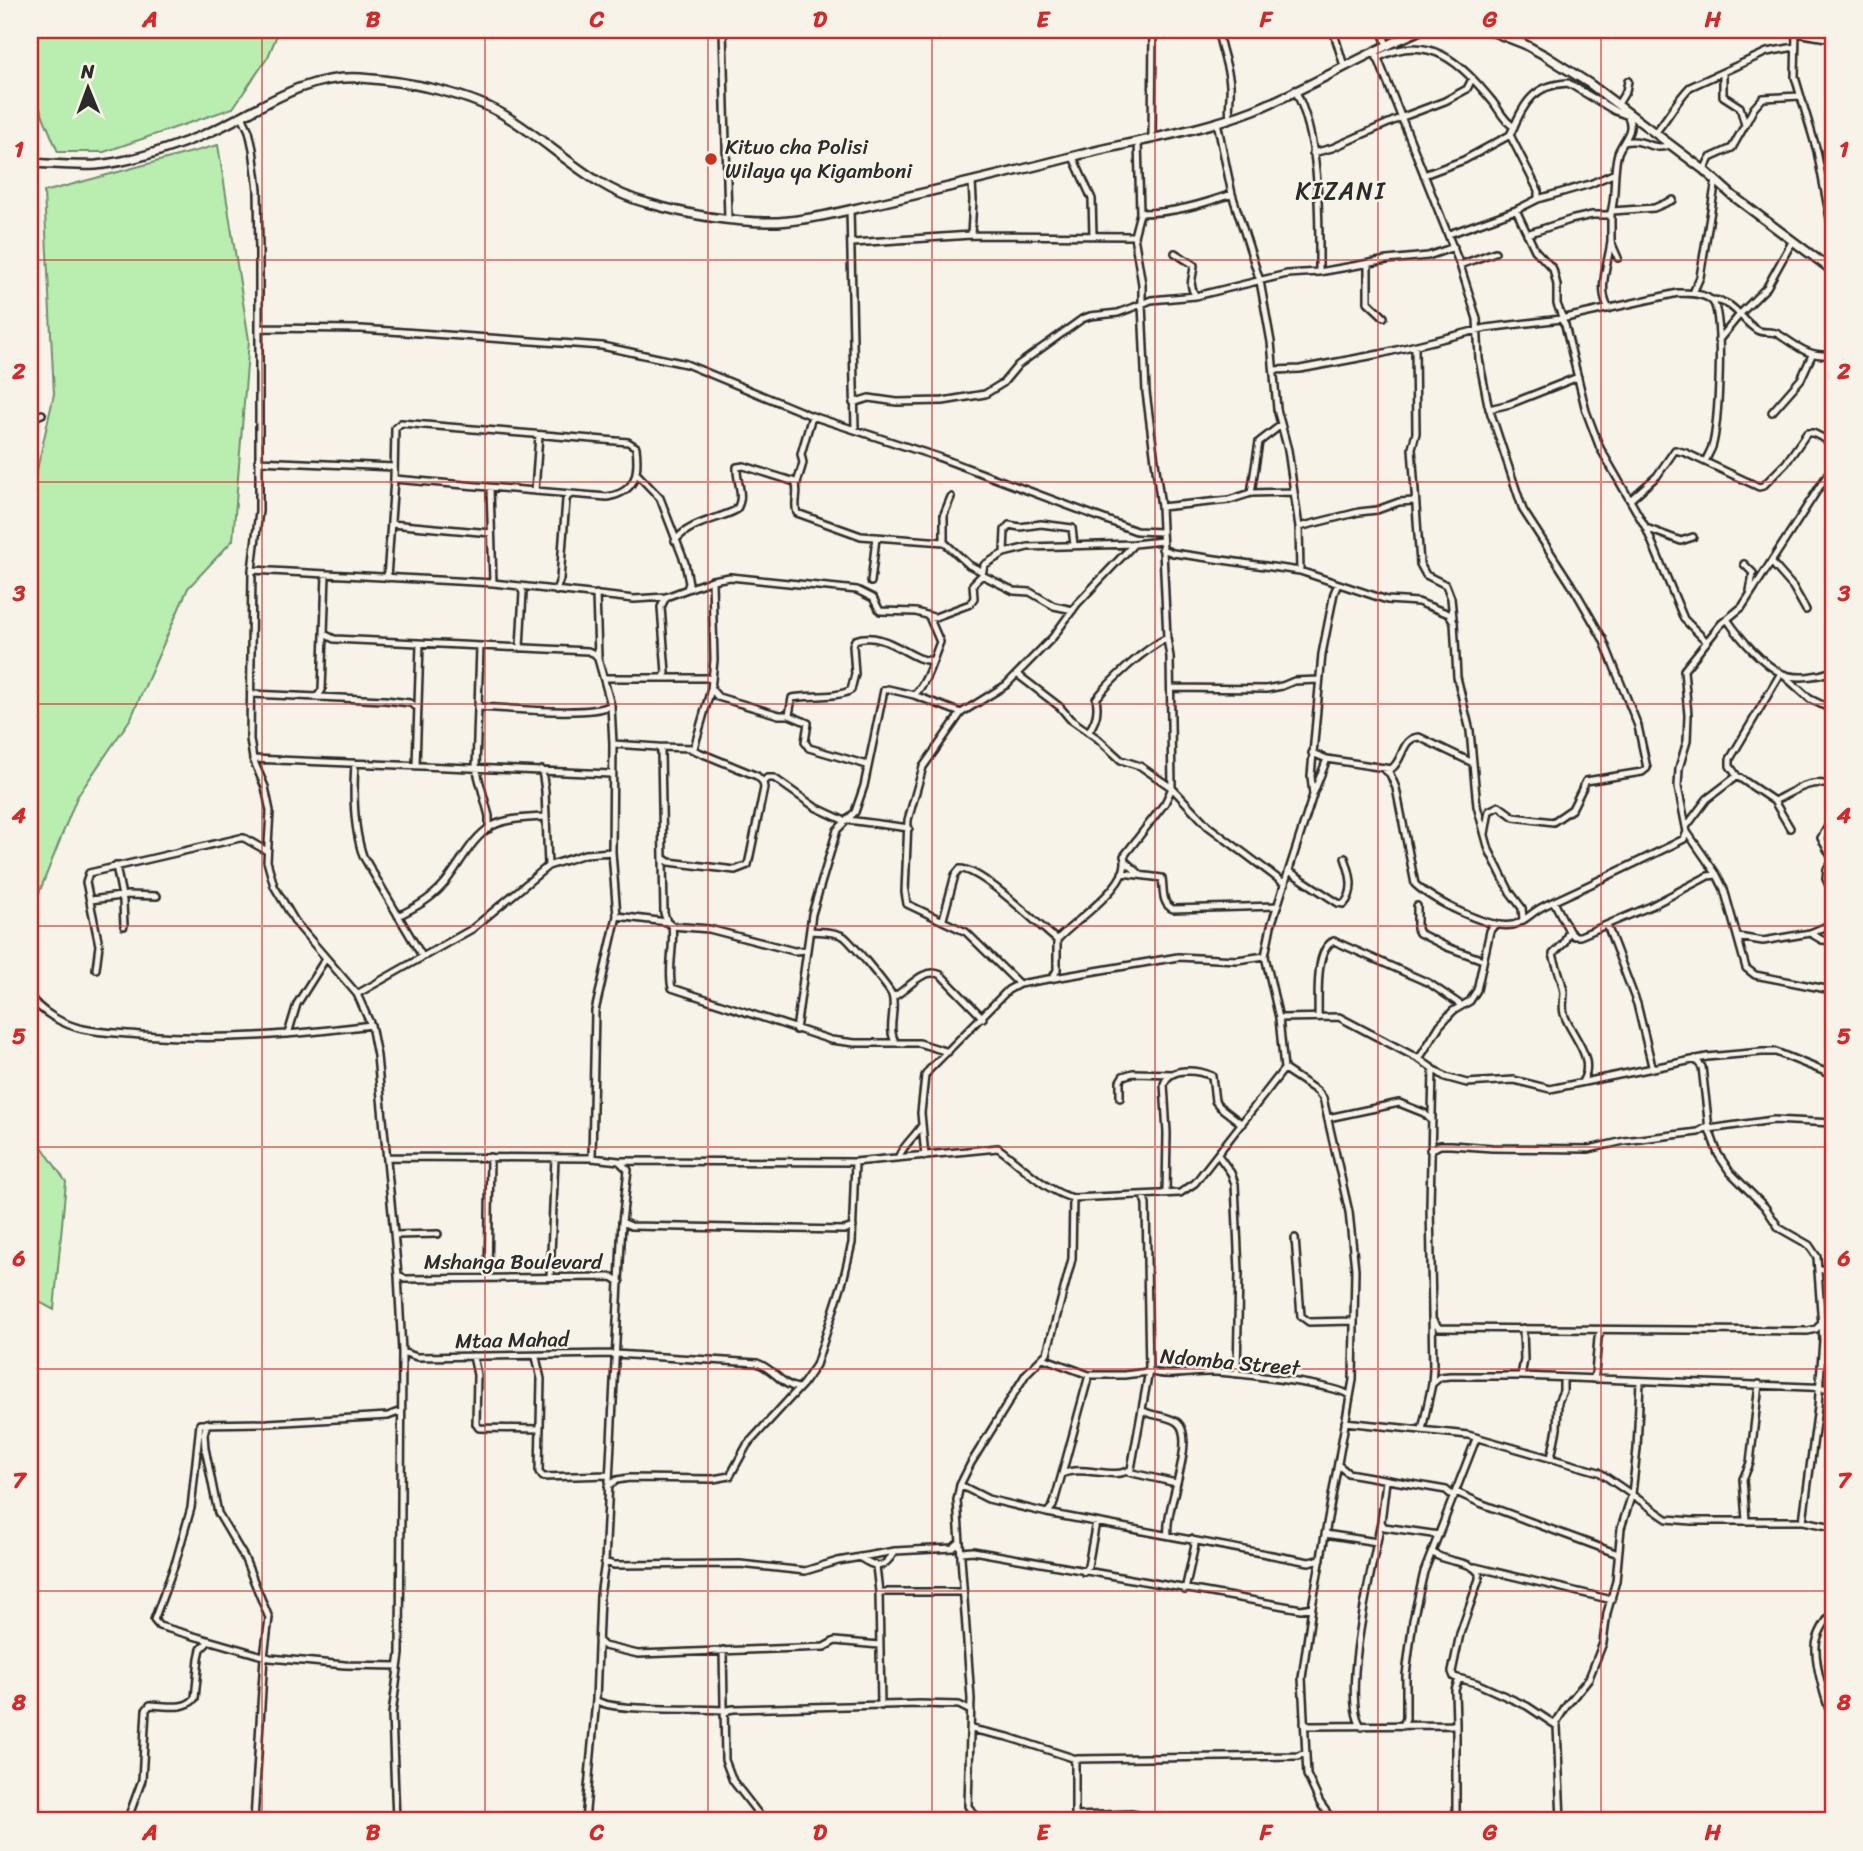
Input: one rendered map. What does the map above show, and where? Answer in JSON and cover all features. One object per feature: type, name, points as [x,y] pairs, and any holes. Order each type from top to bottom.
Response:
[{"type":"main road","points":[[30,163],[78,165],[116,162],[201,135],[284,93],[328,78],[356,77],[419,85],[507,116],[581,172],[620,194],[705,217],[780,222],[972,182],[1217,122],[1295,90],[1344,66],[1376,55],[1387,45],[1420,30]]},
{"type":"main road","points":[[1488,30],[1546,55],[1618,104],[1632,118],[1833,271]]},
{"type":"street","points":[[723,30],[728,219]]},
{"type":"street","points":[[1153,30],[1153,137]]},
{"type":"street","points":[[1217,30],[1220,51],[1230,82],[1230,118]]},
{"type":"street","points":[[1333,30],[1344,66]]},
{"type":"street","points":[[1381,30],[1387,45]]},
{"type":"street","points":[[1833,39],[1796,31],[1795,47],[1795,77],[1812,128],[1833,231]]},
{"type":"street","points":[[1485,834],[1487,815],[1491,809],[1501,806],[1514,817],[1553,822],[1572,809],[1586,781],[1642,772],[1647,768],[1638,726],[1603,639],[1523,510],[1489,409],[1479,359],[1479,330],[1460,265],[1376,55],[1424,47],[1450,58],[1493,102],[1505,121],[1514,127]]},
{"type":"street","points":[[1655,133],[1690,87],[1767,52],[1795,47]]},
{"type":"street","points":[[1723,72],[1723,96],[1740,107],[1745,125]]},
{"type":"street","points":[[1313,153],[1332,148],[1457,95],[1467,89],[1472,79]]},
{"type":"street","points":[[1618,104],[1626,91],[1628,81]]},
{"type":"street","points":[[1424,175],[1464,160],[1510,135],[1528,98],[1558,83],[1575,85],[1615,111],[1632,118],[1613,174],[1611,242],[1604,286],[1605,302],[1609,309]]},
{"type":"street","points":[[1295,90],[1305,110],[1313,153],[1318,192],[1319,272]]},
{"type":"street","points":[[1703,170],[1710,158],[1732,148],[1754,108],[1763,98],[1800,96]]},
{"type":"street","points":[[243,116],[253,149],[258,190],[258,511],[252,570],[250,739],[253,759],[265,787],[270,811],[267,851],[270,875],[296,923],[356,994],[370,1025],[377,1056],[395,1235],[402,1352],[401,1562],[398,1666],[392,1714],[396,1821]]},
{"type":"street","points":[[1217,122],[1232,194],[1260,281],[1280,425],[1287,450],[1299,527],[1300,571]]},
{"type":"street","points":[[1510,135],[1540,197]]},
{"type":"street","points":[[1624,142],[1638,140],[1657,148],[1670,145]]},
{"type":"street","points":[[1138,141],[1140,213],[1134,236],[1142,295],[1146,392],[1160,507],[1170,657],[1172,788],[1165,803],[1124,856],[1126,862],[1141,875]]},
{"type":"street","points":[[1073,157],[1092,200],[1093,236]]},
{"type":"street","points":[[1449,234],[1516,210],[1540,197],[1590,184],[1613,174]]},
{"type":"street","points":[[1693,293],[1700,277],[1716,180]]},
{"type":"street","points":[[971,234],[972,182]]},
{"type":"street","points":[[1140,213],[1163,213],[1192,208],[1232,194]]},
{"type":"street","points":[[1527,234],[1555,224],[1612,212],[1654,208],[1673,200]]},
{"type":"street","points":[[850,209],[853,243],[855,429]]},
{"type":"street","points":[[1516,210],[1535,250],[1553,269],[1556,277],[1557,304],[1591,426],[1600,448],[1646,528],[1684,619],[1706,641]]},
{"type":"street","points":[[853,243],[971,234],[1134,236]]},
{"type":"street","points":[[1611,242],[1618,258]]},
{"type":"street","points":[[1718,341],[1773,278],[1792,242]]},
{"type":"street","points":[[853,403],[869,398],[897,402],[943,401],[985,394],[1003,383],[1018,365],[1082,319],[1118,313],[1150,300],[1196,296],[1287,274],[1428,256],[1454,247]]},
{"type":"street","points":[[1460,265],[1495,251]]},
{"type":"street","points":[[1175,253],[1194,265],[1190,280],[1196,296]]},
{"type":"street","points":[[1368,264],[1368,302],[1384,317]]},
{"type":"street","points":[[1274,370],[1300,369],[1479,330],[1562,319],[1678,293],[1693,293],[1727,304],[1741,313],[1757,330],[1778,334],[1812,355],[1833,355]]},
{"type":"street","points":[[1142,295],[1150,300]]},
{"type":"street","points":[[1704,462],[1713,445],[1718,412],[1718,341],[1716,306],[1712,300]]},
{"type":"street","points":[[259,328],[361,329],[602,346],[686,364],[812,416],[938,457],[1136,531],[1161,532]]},
{"type":"street","points":[[1415,346],[1416,428],[1412,448],[1420,564],[1426,575],[1446,585],[1451,598],[1457,677],[1470,731],[1474,791],[1494,862],[1522,908],[1523,919]]},
{"type":"street","points":[[1772,412],[1801,379],[1812,355]]},
{"type":"street","points":[[1489,409],[1510,404],[1578,377]]},
{"type":"street","points":[[30,419],[42,414]]},
{"type":"street","points":[[812,416],[801,454],[803,463],[797,484],[797,513],[860,536],[944,542],[969,565],[1014,591],[1030,593],[1054,606],[1073,610]]},
{"type":"street","points":[[387,578],[395,428],[401,423],[562,435],[633,444],[636,447],[638,475],[634,483],[612,496],[394,479]]},
{"type":"street","points":[[1251,493],[1259,442],[1280,425]]},
{"type":"street","points":[[1630,500],[1657,476],[1675,450],[1759,487],[1786,463],[1807,433],[1813,433],[1833,443]]},
{"type":"street","points":[[535,491],[539,435]]},
{"type":"street","points":[[258,461],[394,467]]},
{"type":"street","points":[[1833,466],[1742,607],[1706,641],[1684,670],[1687,741],[1679,768],[1678,787],[1687,829],[1717,875],[1730,909],[1746,968],[1755,975],[1832,992],[1833,953]]},
{"type":"street","points":[[675,541],[701,523],[730,513],[740,506],[737,467],[749,468],[797,484]]},
{"type":"street","points":[[638,475],[660,498],[688,574],[687,589]]},
{"type":"street","points":[[634,483],[646,484]]},
{"type":"street","points":[[490,488],[493,583]]},
{"type":"street","points":[[1160,507],[1230,500],[1251,493],[1293,492]]},
{"type":"street","points":[[556,591],[560,579],[566,494]]},
{"type":"street","points":[[944,542],[944,514],[951,497]]},
{"type":"street","points":[[1299,527],[1377,510],[1399,502],[1414,501]]},
{"type":"street","points":[[391,524],[491,533]]},
{"type":"street","points":[[1004,553],[1005,530],[1009,525],[1020,527],[1041,524],[1072,528],[1074,545]]},
{"type":"street","points":[[1646,528],[1681,541],[1693,537]]},
{"type":"street","points":[[1125,544],[1136,531]]},
{"type":"street","points":[[871,582],[876,538]]},
{"type":"street","points":[[252,570],[493,583],[634,599],[666,597],[712,580],[730,577],[846,588],[873,598],[880,611],[916,612],[933,617],[970,604],[974,598],[973,584],[982,573],[984,565],[1004,553],[1028,547],[1162,541]]},
{"type":"street","points":[[1019,984],[966,932],[943,919],[916,910],[905,900],[908,820],[919,775],[961,713],[1000,689],[1017,674],[1053,637],[1073,610],[1133,544]]},
{"type":"street","points":[[1162,549],[1173,553],[1300,571],[1387,600],[1425,604],[1453,618]]},
{"type":"street","points":[[1772,563],[1793,587],[1806,610]]},
{"type":"street","points":[[1744,564],[1753,573],[1750,594]]},
{"type":"street","points":[[317,697],[322,690],[326,575]]},
{"type":"street","points":[[691,749],[697,741],[711,689],[714,660],[712,580]]},
{"type":"street","points":[[1313,795],[1312,753],[1322,654],[1338,584]]},
{"type":"street","points":[[519,586],[523,592],[520,648]]},
{"type":"street","points":[[596,594],[598,659]]},
{"type":"street","points":[[661,607],[666,597]]},
{"type":"street","points":[[656,599],[661,607],[666,673],[663,678]]},
{"type":"street","points":[[914,695],[940,642],[930,621],[933,617]]},
{"type":"street","points":[[1727,619],[1742,641],[1810,699],[1833,710]]},
{"type":"street","points":[[324,634],[334,639],[588,651],[598,659],[611,705],[612,852],[617,916],[595,1011],[592,1158]]},
{"type":"street","points":[[789,715],[792,698],[843,694],[851,690],[855,674],[855,640],[874,638],[924,660],[933,659]]},
{"type":"street","points":[[1088,732],[1094,725],[1098,708],[1096,699],[1103,690],[1156,643],[1167,638]]},
{"type":"street","points":[[416,765],[420,644]]},
{"type":"street","points":[[480,647],[475,768],[489,816],[489,829]]},
{"type":"street","points":[[1781,673],[1819,676],[1833,671]]},
{"type":"street","points":[[1781,673],[1730,759],[1730,766],[1737,776],[1741,776],[1774,801],[1790,828]]},
{"type":"street","points":[[1017,674],[1124,762],[1140,766],[1172,788],[1208,826],[1284,884]]},
{"type":"street","points":[[604,678],[712,680]]},
{"type":"street","points":[[1171,688],[1266,689],[1294,681],[1319,680]]},
{"type":"street","points":[[711,689],[718,697],[779,715],[789,715],[808,723],[805,742],[809,748],[867,765]]},
{"type":"street","points":[[322,690],[327,698]]},
{"type":"street","points":[[796,1030],[811,914],[836,830],[855,812],[884,690],[914,695],[961,713]]},
{"type":"street","points":[[251,694],[410,703],[417,707]]},
{"type":"street","points":[[410,703],[418,699]]},
{"type":"street","points":[[479,707],[587,710],[607,708],[611,705]]},
{"type":"street","points":[[1472,763],[1419,737],[1407,742],[1396,766],[1394,782],[1415,884],[1437,900],[1488,922],[1511,926],[1532,912],[1604,880],[1684,839],[1687,829],[1707,799],[1737,776]]},
{"type":"street","points":[[613,744],[691,749],[757,776],[763,782]]},
{"type":"street","points":[[658,747],[662,758],[666,860],[663,869],[664,913],[674,942],[670,975],[672,988],[831,1040],[855,1043],[919,1043],[948,1052]]},
{"type":"street","points":[[1312,753],[1327,759],[1384,769],[1396,766]]},
{"type":"street","points":[[253,759],[611,774]]},
{"type":"street","points":[[388,1157],[855,1163],[998,1148],[1057,1192],[1073,1198],[1180,1193],[1190,1188],[1218,1155],[1284,1069],[1279,1018],[1265,956],[1277,906],[1327,759]]},
{"type":"street","points":[[355,762],[357,840],[363,856],[422,956]]},
{"type":"street","points":[[479,775],[483,768]]},
{"type":"street","points":[[1384,769],[1394,782]]},
{"type":"street","points":[[542,770],[548,866]]},
{"type":"street","points":[[666,860],[735,870],[745,868],[755,838],[763,782],[767,778],[774,778],[815,807],[846,821],[909,828]]},
{"type":"street","points":[[1774,801],[1811,783],[1820,782],[1833,788]]},
{"type":"street","points":[[398,916],[425,902],[443,886],[474,844],[494,825],[520,818],[546,817]]},
{"type":"street","points":[[1833,818],[1821,838],[1832,858],[1826,879],[1833,894]]},
{"type":"street","points":[[96,969],[99,945],[86,882],[87,875],[91,872],[240,838],[267,851]]},
{"type":"street","points":[[356,994],[484,920],[548,866],[585,853],[612,852]]},
{"type":"street","points":[[1289,871],[1338,903],[1344,904],[1350,895],[1351,880],[1345,858]]},
{"type":"street","points":[[1052,979],[1057,970],[1057,940],[1097,905],[1122,873],[1126,862]]},
{"type":"street","points":[[116,866],[122,895],[124,926]]},
{"type":"street","points":[[943,919],[957,872],[966,869],[982,877],[1057,940]]},
{"type":"street","points":[[1122,873],[1162,878],[1164,901],[1173,909],[1277,906]]},
{"type":"street","points":[[1554,902],[1569,931],[1574,936],[1580,936],[1708,876],[1717,875]]},
{"type":"street","points":[[91,900],[122,895],[157,896]]},
{"type":"street","points":[[1417,906],[1419,933],[1483,960]]},
{"type":"street","points":[[1522,908],[1532,912]]},
{"type":"street","points":[[617,916],[709,929],[794,951],[807,950]]},
{"type":"street","points":[[1488,922],[1490,931]]},
{"type":"street","points":[[1419,1059],[1440,1025],[1469,1001],[1476,990],[1490,931],[1495,924]]},
{"type":"street","points":[[1738,937],[1763,941],[1810,933],[1831,924],[1833,942],[1822,940],[1810,933]]},
{"type":"street","points":[[1607,925],[1637,1003],[1651,1066]]},
{"type":"street","points":[[810,931],[846,937],[892,995],[892,1036],[896,1043]]},
{"type":"street","points":[[1569,931],[1568,937],[1553,954],[1563,992],[1563,1012],[1585,1059],[1585,1077],[1581,1083]]},
{"type":"street","points":[[1318,1016],[1322,955],[1328,943],[1334,941],[1429,983],[1449,994],[1461,1005]]},
{"type":"street","points":[[925,1156],[920,1113],[925,1076],[1009,990],[1019,984],[1178,957],[1237,960],[1265,956]]},
{"type":"street","points":[[288,1034],[297,1004],[326,958]]},
{"type":"street","points":[[892,995],[902,992],[926,973],[935,972],[983,1018]]},
{"type":"street","points":[[30,996],[36,1006],[64,1023],[94,1031],[208,1038],[262,1037],[370,1025]]},
{"type":"street","points":[[1279,1018],[1318,1016],[1339,1017],[1351,1021],[1419,1059],[1445,1077],[1467,1083],[1514,1080],[1550,1088],[1651,1066],[1762,1052],[1776,1052],[1833,1075]]},
{"type":"street","points":[[1707,1057],[1702,1067],[1709,1128],[1718,1154],[1730,1172],[1765,1207],[1779,1228],[1809,1245],[1817,1257],[1823,1320],[1820,1387],[1802,1521]]},
{"type":"street","points":[[1695,1059],[1702,1067]]},
{"type":"street","points":[[1284,1069],[1323,1098],[1353,1232],[1354,1354],[1302,1678],[1309,1783],[1333,1821]]},
{"type":"street","points":[[1422,1430],[1433,1369],[1430,1150],[1433,1069]]},
{"type":"street","points":[[1120,1098],[1120,1081],[1123,1076],[1133,1073],[1196,1072],[1213,1076],[1215,1101],[1242,1124]]},
{"type":"street","points":[[1166,1194],[1167,1133],[1164,1084],[1172,1073]]},
{"type":"street","points":[[1328,1118],[1399,1103],[1424,1113],[1432,1121]]},
{"type":"street","points":[[1430,1150],[1451,1145],[1511,1149],[1589,1149],[1624,1141],[1773,1119],[1833,1123]]},
{"type":"street","points":[[898,1158],[906,1142],[922,1125]]},
{"type":"street","points":[[1218,1155],[1231,1173],[1235,1184],[1239,1271],[1237,1374]]},
{"type":"street","points":[[488,1277],[490,1157]]},
{"type":"street","points":[[550,1278],[555,1158]]},
{"type":"street","points":[[619,1161],[628,1170]]},
{"type":"street","points":[[585,1821],[601,1647],[598,1640],[603,1570],[608,1563],[608,1474],[622,1222],[628,1170],[636,1161]]},
{"type":"street","points":[[608,1486],[617,1480],[659,1477],[713,1479],[730,1476],[747,1445],[816,1365],[843,1281],[852,1243],[855,1163]]},
{"type":"street","points":[[1128,1472],[1133,1464],[1148,1372],[1146,1204],[1143,1195]]},
{"type":"street","points":[[979,1821],[968,1806],[971,1699],[957,1500],[960,1485],[971,1463],[1026,1374],[1047,1353],[1072,1259],[1073,1198]]},
{"type":"street","points":[[622,1222],[631,1226],[844,1230],[853,1227]]},
{"type":"street","points":[[395,1235],[438,1234]]},
{"type":"street","points":[[1296,1238],[1301,1317],[1309,1322],[1354,1321]]},
{"type":"street","points":[[1819,1270],[1833,1266]]},
{"type":"street","points":[[612,1278],[620,1271]]},
{"type":"street","name":"Mshanga Boulevard","points":[[398,1275],[405,1279],[612,1278],[620,1282]]},
{"type":"street","name":"Mshanga Boulevard","points":[[398,1288],[405,1279]]},
{"type":"street","points":[[1433,1333],[1439,1328],[1808,1331],[1821,1326],[1823,1320]]},
{"type":"street","points":[[1433,1321],[1439,1328]]},
{"type":"street","points":[[1521,1376],[1524,1360],[1523,1328]]},
{"type":"street","points":[[1592,1379],[1601,1330]]},
{"type":"street","name":"Mtaa Mahad","points":[[402,1352],[409,1356],[536,1357],[615,1354],[757,1363],[771,1369],[789,1386],[798,1388]]},
{"type":"street","points":[[402,1364],[409,1356]]},
{"type":"street","points":[[473,1356],[477,1375],[476,1424],[480,1428],[540,1429]]},
{"type":"street","points":[[536,1357],[541,1379],[539,1472],[543,1477],[608,1474],[617,1480]]},
{"type":"street","name":"Ndomba Street","points":[[1043,1358],[1089,1374],[1215,1372],[1332,1388],[1349,1395]]},
{"type":"street","points":[[1433,1369],[1440,1377]]},
{"type":"street","points":[[1047,1513],[1053,1506],[1089,1374]]},
{"type":"street","points":[[1432,1384],[1440,1377],[1521,1376],[1833,1388]]},
{"type":"street","points":[[1551,1458],[1563,1378]]},
{"type":"street","points":[[1561,1821],[1555,1724],[1589,1678],[1598,1659],[1612,1600],[1621,1528],[1632,1494],[1640,1381]]},
{"type":"street","points":[[1746,1521],[1744,1479],[1751,1463],[1759,1384]]},
{"type":"street","points":[[1142,1410],[1175,1420],[1184,1432],[1183,1452],[1168,1521],[1168,1535]]},
{"type":"street","points":[[398,1666],[319,1663],[260,1656],[159,1626],[154,1620],[186,1527],[193,1496],[200,1424],[388,1416],[401,1411]]},
{"type":"street","points":[[1345,1422],[1476,1438],[1600,1472],[1667,1518],[1692,1521],[1802,1521],[1833,1527]]},
{"type":"street","points":[[207,1423],[204,1434],[205,1448],[218,1513],[244,1557],[267,1611],[265,1649],[260,1656],[254,1821]]},
{"type":"street","points":[[1403,1726],[1406,1718],[1406,1675],[1413,1620],[1424,1572],[1476,1438]]},
{"type":"street","points":[[1338,1465],[1348,1473],[1446,1490],[1618,1554]]},
{"type":"street","points":[[1062,1474],[1076,1469],[1128,1472],[1176,1483]]},
{"type":"street","points":[[1362,1727],[1358,1722],[1356,1710],[1355,1657],[1381,1522],[1386,1481]]},
{"type":"street","points":[[960,1485],[988,1499],[1047,1513],[1309,1562],[1321,1559]]},
{"type":"street","points":[[1053,1506],[1059,1515]]},
{"type":"street","points":[[1084,1572],[1096,1522]]},
{"type":"street","points":[[1381,1522],[1388,1528],[1439,1535]]},
{"type":"street","points":[[1325,1534],[1377,1542]]},
{"type":"street","points":[[1185,1590],[1195,1545],[1191,1539]]},
{"type":"street","points":[[608,1563],[740,1564],[805,1571],[858,1557],[895,1551],[953,1548],[960,1542]]},
{"type":"street","points":[[858,1557],[876,1566],[888,1563],[895,1551]]},
{"type":"street","points":[[961,1552],[973,1551],[1301,1609],[1312,1607]]},
{"type":"street","points":[[1432,1552],[1444,1560],[1612,1600]]},
{"type":"street","points":[[876,1566],[881,1706]]},
{"type":"street","points":[[1472,1566],[1479,1573],[1479,1579],[1460,1634],[1452,1672],[1454,1676],[1527,1706],[1555,1724]]},
{"type":"street","points":[[879,1592],[963,1592]]},
{"type":"street","points":[[1833,1611],[1816,1648],[1828,1709],[1833,1719]]},
{"type":"street","points":[[127,1821],[142,1780],[146,1710],[150,1705],[183,1706],[195,1698],[201,1649],[197,1638]]},
{"type":"street","points":[[601,1647],[638,1654],[824,1647],[835,1641],[879,1645]]},
{"type":"street","points":[[201,1649],[208,1642]]},
{"type":"street","points":[[723,1650],[724,1747],[729,1771],[744,1797],[764,1821]]},
{"type":"street","points":[[1457,1821],[1455,1690],[1459,1679]]},
{"type":"street","points":[[596,1700],[603,1705],[621,1707],[725,1712],[734,1709],[959,1705],[971,1699]]},
{"type":"street","points":[[959,1705],[971,1711]]},
{"type":"street","points":[[1304,1723],[1309,1727],[1449,1726],[1456,1723]]},
{"type":"street","points":[[971,1729],[1009,1737],[1073,1758],[1298,1756],[1305,1753]]},
{"type":"street","points":[[1073,1758],[1075,1818],[1131,1814],[1145,1821]]},
{"type":"green space","points":[[30,30],[279,30],[268,57],[233,108],[104,152],[58,152],[30,85]]},
{"type":"green space","points":[[218,145],[249,340],[233,540],[188,588],[131,718],[77,797],[30,916],[30,501],[54,394],[44,192]]},
{"type":"green space","points":[[30,1129],[66,1182],[54,1310],[30,1297]]},
{"type":"place","name":"Kituo cha Polisi Wilaya ya Kigamboni","points":[[711,159]]},
{"type":"district","name":"KIZANI","points":[[1341,191]]}]
